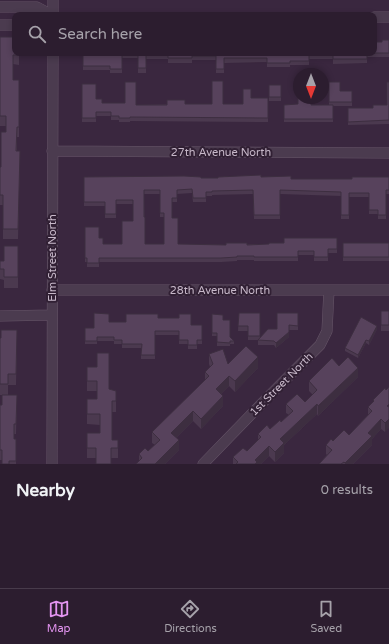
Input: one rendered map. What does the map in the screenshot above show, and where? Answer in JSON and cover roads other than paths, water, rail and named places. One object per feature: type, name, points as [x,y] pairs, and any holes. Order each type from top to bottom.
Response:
[{"type":"street","points":[[52,12],[53,0]]},
{"type":"street","points":[[0,7],[37,7],[46,12]]},
{"type":"street","points":[[377,17],[389,17]]},
{"type":"street","points":[[0,25],[12,25]]},
{"type":"street","name":"Elm Street North","points":[[52,464],[53,56]]},
{"type":"street","name":"27th Avenue North","points":[[52,151],[389,153]]},
{"type":"street","name":"28th Avenue North","points":[[52,290],[389,290]]},
{"type":"street","name":"1st Street North","points":[[203,464],[276,388],[320,345],[327,331],[329,290]]},
{"type":"street","points":[[0,316],[52,315]]}]
